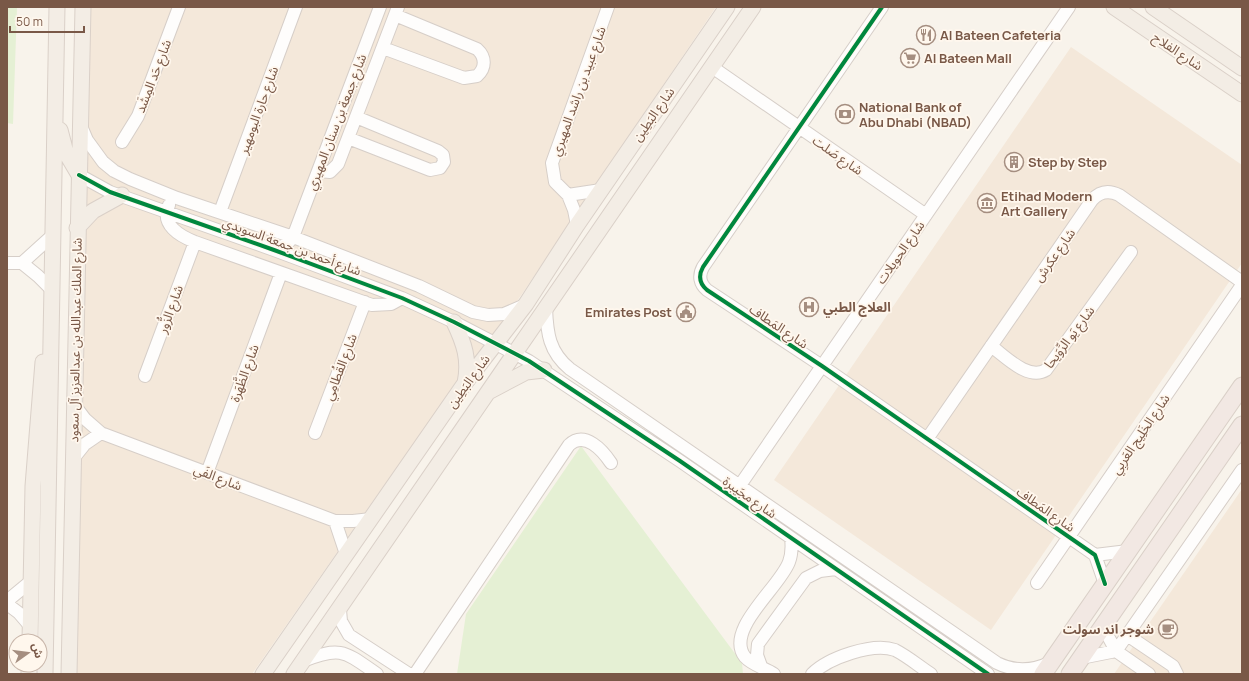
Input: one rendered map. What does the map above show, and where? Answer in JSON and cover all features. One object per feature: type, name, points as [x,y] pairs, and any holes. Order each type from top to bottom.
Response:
[{"type":"highway","points":[[1047,668],[1242,386]]},
{"type":"highway","points":[[1070,674],[1242,425]]},
{"type":"main road","name":"شارع الملك عبدالله بن عبدالعزيز آل سعود","points":[[45,674],[57,7]]},
{"type":"main road","name":"شارع الملك عبدالله بن عبدالعزيز آل سعود","points":[[69,674],[73,404],[83,7]]},
{"type":"main road","name":"شارع البَطِين","points":[[263,674],[465,383],[526,304],[577,225],[727,7]]},
{"type":"main road","name":"شارع البَطِين","points":[[294,674],[340,610],[753,7]]},
{"type":"main road","name":"شارع الفلاح","points":[[1114,7],[1242,94]]},
{"type":"main road","name":"شارع الفلاح","points":[[1153,7],[1242,68]]},
{"type":"main road","points":[[55,104],[66,153],[78,175]]},
{"type":"main road","points":[[77,228],[93,211],[122,195]]},
{"type":"main road","points":[[30,633],[30,582],[36,440],[46,326],[53,291]]},
{"type":"main road","points":[[453,321],[466,350],[468,366],[465,383]]},
{"type":"main road","points":[[489,391],[526,372],[544,370]]},
{"type":"street","name":"شارع حَد المِشَد","points":[[122,142],[138,116],[179,7]]},
{"type":"street","name":"شارع حارة البومهير","points":[[220,212],[296,7]]},
{"type":"street","name":"شارع جمعة بن سنان المهيري","points":[[293,237],[380,7]]},
{"type":"street","name":"شارع عبيد بن راشد المهيري","points":[[577,225],[574,210],[568,196],[555,182],[552,170],[553,157],[608,7]]},
{"type":"street","name":"شارع المَطاف","points":[[882,7],[703,267],[700,279],[707,290],[822,366],[1095,555]]},
{"type":"street","name":"شارع الحويلات","points":[[732,497],[1069,7]]},
{"type":"street","name":"شارع جمعة بن سنان المهيري","points":[[383,48],[464,78],[477,76],[482,69],[483,56],[477,49],[396,11]]},
{"type":"street","points":[[318,171],[330,172],[335,169],[396,11]]},
{"type":"street","name":"شارع صَلت","points":[[712,67],[926,215]]},
{"type":"street","name":"شارع جمعة بن سنان المهيري","points":[[348,138],[430,170],[440,168],[444,162],[443,155],[438,151],[356,117]]},
{"type":"street","name":"شارع أحمد بن جمعة السويدي","points":[[80,122],[95,153],[114,171],[177,198],[293,237],[419,286],[481,315],[495,315],[514,311],[526,304]]},
{"type":"street","name":"شارع أحمد بن جمعة السويدي","points":[[78,175],[98,187],[402,298],[453,321],[496,344]]},
{"type":"street","points":[[568,196],[601,190]]},
{"type":"street","name":"شارع عكرش","points":[[927,439],[1092,200],[1102,192],[1111,192],[1119,195],[1242,283]]},
{"type":"street","points":[[177,198],[171,202],[167,211],[169,222],[175,232],[195,242],[365,302],[384,305],[402,298]]},
{"type":"street","points":[[22,263],[53,235]]},
{"type":"street","points":[[274,250],[287,244],[293,237]]},
{"type":"street","name":"شارع الزُّور","points":[[145,376],[195,242]]},
{"type":"street","name":"شارع يَو الرِّوَيحا","points":[[991,346],[1028,372],[1038,374],[1046,370],[1131,252]]},
{"type":"street","points":[[7,263],[22,263],[53,291]]},
{"type":"street","name":"شارع الظَّهَرة","points":[[207,473],[281,273]]},
{"type":"street","name":"شارع الخَلِيج العَربِي","points":[[1037,583],[1242,283]]},
{"type":"street","name":"شارع القُطامِي","points":[[315,433],[365,302]]},
{"type":"street","points":[[453,321],[460,314],[461,306]]},
{"type":"street","name":"شارع مجَيبرة","points":[[546,308],[548,338],[555,353],[565,365],[997,663],[1013,669],[1026,670],[1047,668]]},
{"type":"street","name":"شارع مجَيبرة","points":[[496,344],[544,370],[732,497],[988,674]]},
{"type":"street","name":"شارع الفَي","points":[[73,404],[85,419],[101,433],[335,521],[353,522],[371,519]]},
{"type":"street","points":[[73,459],[85,444],[101,433]]},
{"type":"street","points":[[415,674],[569,445],[576,440],[586,440],[602,451],[611,463]]},
{"type":"street","points":[[1081,658],[1116,651],[1242,470]]},
{"type":"street","points":[[335,521],[346,554]]},
{"type":"street","points":[[774,674],[746,658],[740,647],[740,637],[748,622],[786,568],[792,550],[791,538]]},
{"type":"street","points":[[1105,584],[1095,555],[1128,551]]},
{"type":"street","points":[[761,666],[757,655],[758,644],[806,578],[820,571],[836,569]]},
{"type":"street","points":[[30,582],[7,602],[20,613],[30,633]]},
{"type":"street","points":[[340,610],[341,621],[349,634],[409,674]]},
{"type":"street","points":[[1103,627],[1116,651],[1149,674]]},
{"type":"street","points":[[1127,635],[1173,666],[1177,674]]},
{"type":"street","points":[[740,637],[747,644],[758,644]]},
{"type":"street","points":[[812,674],[825,663],[854,653],[883,648],[900,653],[931,674]]},
{"type":"street","points":[[302,661],[328,652],[340,652],[352,656],[377,674]]},
{"type":"street","points":[[383,674],[391,662]]},
{"type":"shaded area","points":[[88,7],[716,7],[522,294],[375,498],[252,674],[74,674]]},
{"type":"shaded area","points":[[1071,47],[1242,165],[1242,263],[991,630],[774,480]]},
{"type":"shaded area","points":[[1242,489],[1242,674],[1114,674]]},
{"type":"green space","points":[[7,7],[17,7],[13,124],[7,123]]},
{"type":"green space","points":[[581,446],[742,663],[743,674],[457,674],[466,614]]},
{"type":"cycle path","points":[[882,7],[703,267],[700,277],[701,282],[707,290],[822,366],[1095,555],[1105,584]]},
{"type":"cycle path","points":[[79,175],[110,192],[274,250],[402,298],[454,322],[529,361],[680,461],[988,674]]},
{"type":"place","name":"Al Bateen Cafeteria","points":[[926,35]]},
{"type":"place","name":"Al Bateen Mall","points":[[910,58]]},
{"type":"place","name":"National Bank of Abu Dhabi (NBAD)","points":[[845,114]]},
{"type":"place","name":"Step by Step","points":[[1014,162]]},
{"type":"place","name":"Etihad Modern Art Gallery","points":[[987,203]]},
{"type":"place","name":"العلاج الطبي","points":[[809,307]]},
{"type":"place","name":"Emirates Post","points":[[686,312]]},
{"type":"place","name":"شوجر اند سولت","points":[[1168,629]]}]
